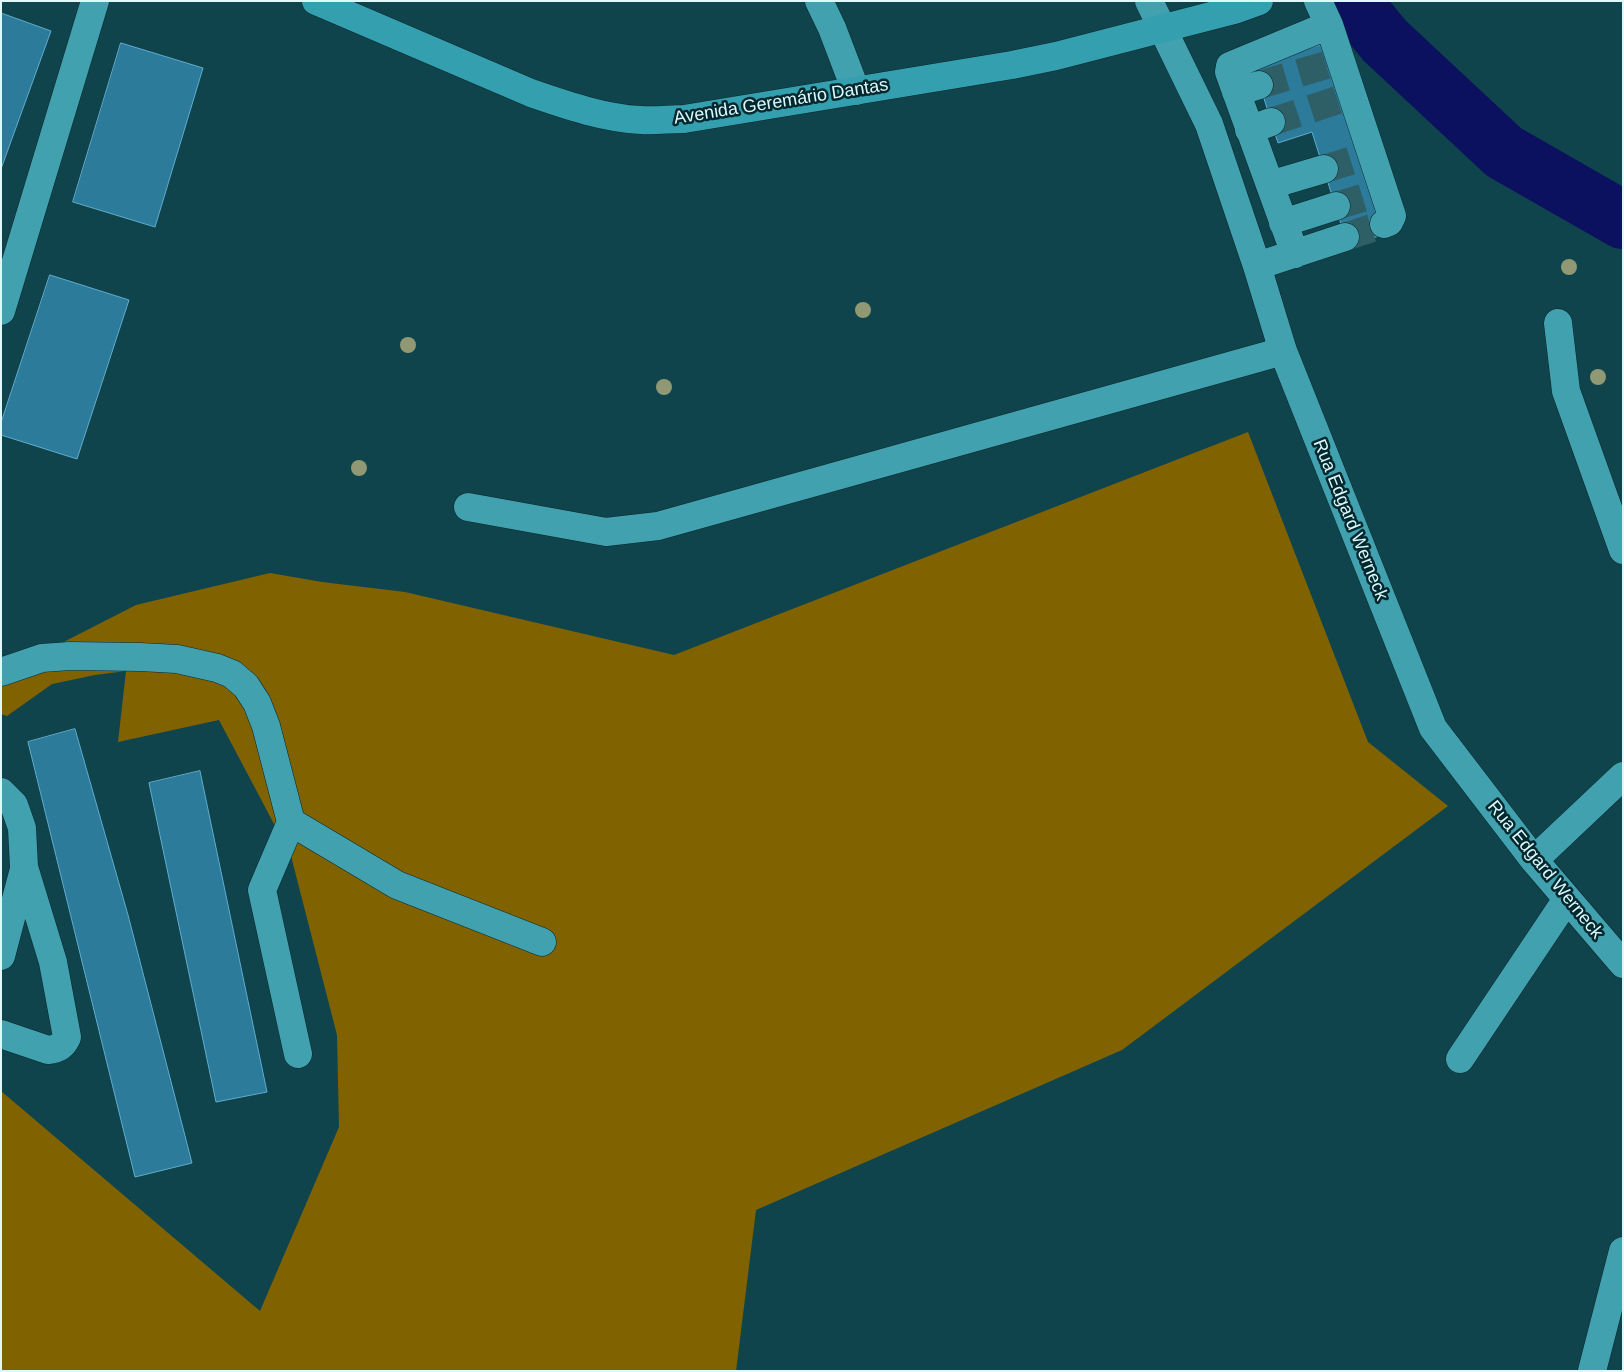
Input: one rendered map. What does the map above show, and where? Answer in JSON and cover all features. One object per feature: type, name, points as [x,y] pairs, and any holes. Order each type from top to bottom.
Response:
[{"type":"main road","name":"Avenida Geremário Dantas","points":[[316,1],[531,93],[571,106],[640,120],[684,119],[1012,65],[1163,29],[1234,10],[1252,2]]},
{"type":"street","points":[[1,310],[95,1]]},
{"type":"street","points":[[819,1],[832,28],[856,91]]},
{"type":"street","name":"Rua Edgard Werneck","points":[[1149,1],[1209,124],[1257,266],[1283,351],[1433,728],[1534,860],[1623,964]]},
{"type":"street","points":[[1295,254],[1270,185],[1260,126],[1248,88],[1229,72],[1230,66],[1324,13],[1336,62],[1379,193],[1392,216],[1389,222],[1384,224]]},
{"type":"street","points":[[1270,185],[1324,169]]},
{"type":"street","points":[[1283,222],[1336,206]]},
{"type":"street","points":[[1257,266],[1345,237]]},
{"type":"street","points":[[1558,322],[1566,391],[1623,550]]},
{"type":"street","points":[[468,507],[606,532],[658,526],[1283,351]]},
{"type":"street","points":[[1,672],[42,658],[101,656],[177,659],[217,668],[232,674],[246,686],[257,703],[266,726],[292,822],[262,890],[298,1054]]},
{"type":"street","points":[[1534,860],[1623,776]]},
{"type":"street","points":[[1,792],[14,805],[22,828],[24,867],[53,962],[68,1037],[60,1047],[48,1050],[1,1034]]},
{"type":"street","points":[[292,822],[397,885],[542,942]]},
{"type":"street","points":[[1,956],[24,867]]},
{"type":"street","points":[[1460,1059],[1567,899]]},
{"type":"street","points":[[1592,1371],[1623,1251]]},
{"type":"shaded area","points":[[1248,432],[1368,742],[1448,806],[1122,1050],[756,1210],[736,1371],[1,1371],[1,1091],[260,1311],[339,1127],[337,1035],[291,856],[219,720],[118,742],[126,671],[52,684],[7,716],[1,714],[1,674],[136,605],[270,573],[322,582],[405,592],[674,655]]},
{"type":"building","points":[[1,13],[51,31],[1,169]]},
{"type":"building","points":[[121,43],[203,68],[155,227],[73,202]]},
{"type":"building","points":[[1327,43],[1388,233],[1348,246],[1312,132],[1278,143],[1254,67]]},
{"type":"building","points":[[50,275],[129,300],[77,459],[1,435],[1,423]]},
{"type":"building","points":[[75,729],[128,915],[192,1163],[135,1177],[28,742]]},
{"type":"building","points":[[200,771],[267,1092],[216,1102],[149,783]]},
{"type":"waterway","points":[[1352,1],[1385,41],[1504,152],[1623,220]]},
{"type":"tunnel","points":[[1259,85],[1333,63]]},
{"type":"tunnel","points":[[1271,122],[1344,98]]},
{"type":"tunnel","points":[[1324,169],[1363,157]]},
{"type":"tunnel","points":[[1336,206],[1375,194]]},
{"type":"tunnel","points":[[1345,237],[1384,224]]}]
